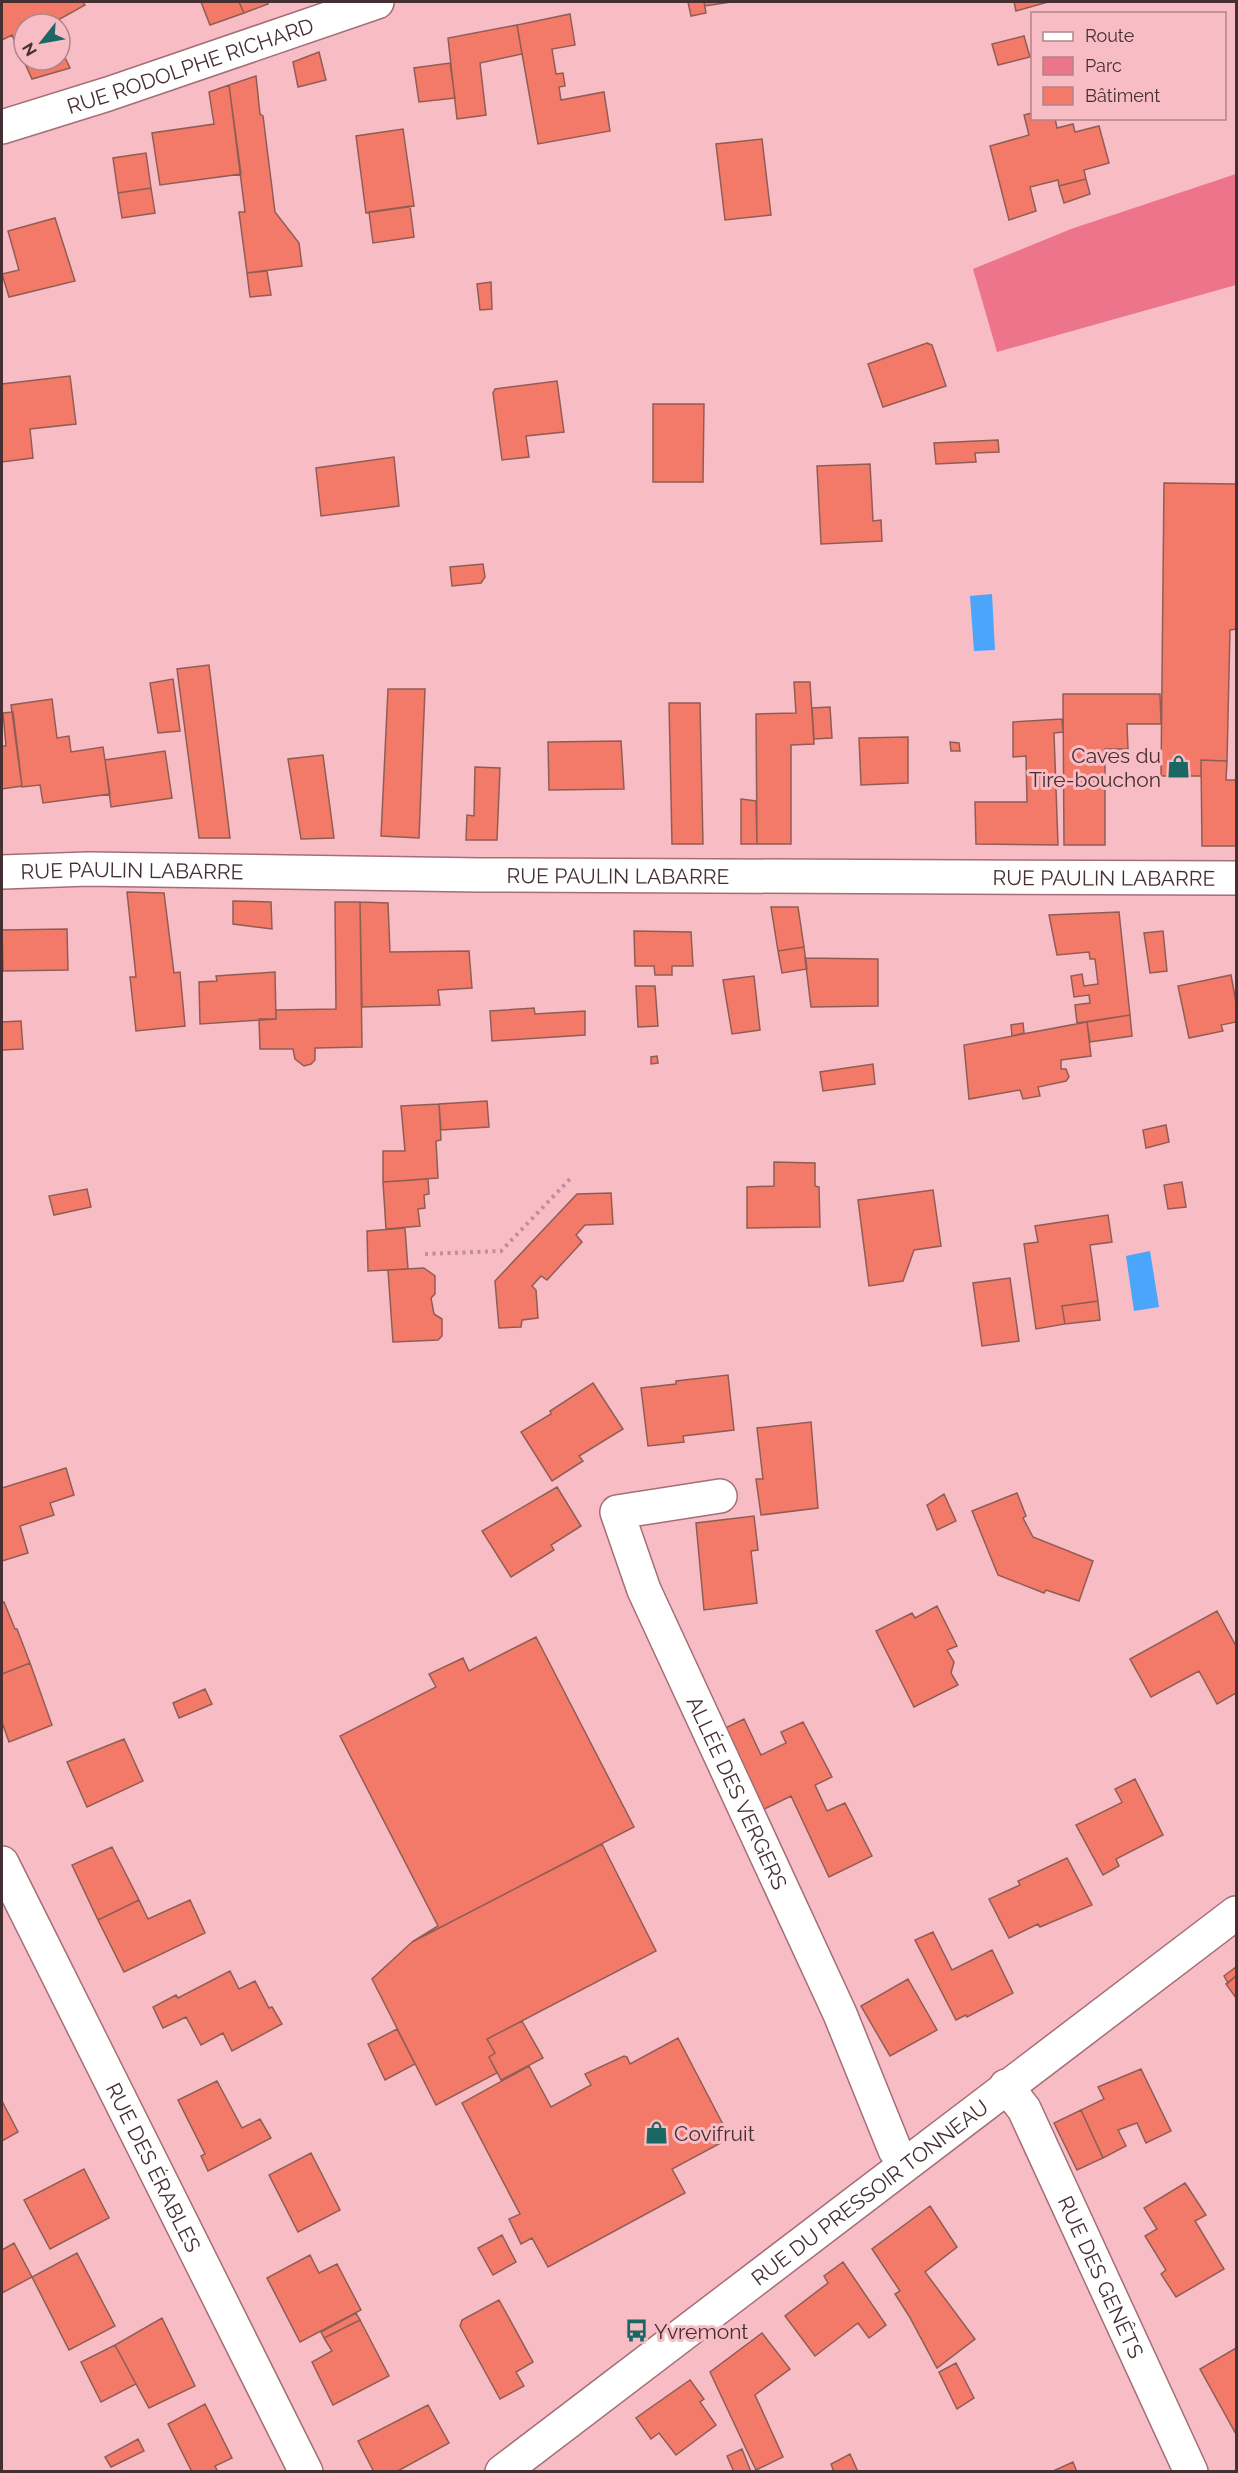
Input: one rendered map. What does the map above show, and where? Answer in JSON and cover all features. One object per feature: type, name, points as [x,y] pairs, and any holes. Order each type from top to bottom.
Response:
[{"type":"street","name":"RUE RODOLPHE RICHARD","points":[[2,127],[108,94],[377,2]]},
{"type":"street","name":"RUE PAULIN LABARRE","points":[[2,872],[88,869],[480,875],[1236,878]]},
{"type":"street","name":"ALLÉE DES VERGERS","points":[[720,1496],[617,1512],[644,1590],[840,2014],[895,2150],[905,2164]]},
{"type":"street","name":"RUE DES ÉRABLES","points":[[2,1863],[306,2472]]},
{"type":"street","name":"RUE DU PRESSOIR TONNEAU","points":[[502,2472],[1236,1913]]},
{"type":"street","name":"RUE DES GENÊTS","points":[[1006,2086],[1024,2109],[1191,2472]]},
{"type":"path","points":[[425,1254],[501,1251],[572,1178]]},
{"type":"green space","points":[[1236,174],[1236,285],[997,352],[973,269],[1071,229]]},
{"type":"water","points":[[992,594],[995,650],[974,651],[970,596]]},
{"type":"water","points":[[1150,1251],[1159,1307],[1134,1311],[1126,1256]]},
{"type":"building","points":[[2,2],[83,2],[85,5],[72,12],[12,12],[12,35],[2,40]]},
{"type":"building","points":[[201,2],[239,2],[244,13],[210,25]]},
{"type":"building","points":[[239,2],[266,2],[268,4],[244,13]]},
{"type":"building","points":[[688,2],[704,2],[706,13],[691,16]]},
{"type":"building","points":[[704,2],[731,2],[705,6]]},
{"type":"building","points":[[1014,2],[1048,2],[1016,11]]},
{"type":"building","points":[[570,14],[575,45],[552,49],[556,74],[563,73],[565,86],[559,87],[561,100],[604,92],[610,131],[538,144],[517,25]]},
{"type":"building","points":[[517,25],[522,54],[480,63],[486,115],[457,119],[448,38]]},
{"type":"building","points":[[1024,36],[1030,57],[998,65],[992,44]]},
{"type":"building","points":[[319,52],[326,80],[298,87],[293,62]]},
{"type":"building","points":[[450,63],[455,98],[419,102],[414,68]]},
{"type":"building","points":[[29,72],[56,72],[32,79]]},
{"type":"building","points":[[256,76],[275,212],[299,243],[302,266],[247,273],[239,212],[245,212],[229,85]]},
{"type":"building","points":[[229,85],[241,174],[160,185],[152,133],[214,124],[209,92]]},
{"type":"building","points":[[1031,113],[1031,120],[1055,120],[1057,128],[1073,124],[1075,132],[1099,126],[1109,163],[1084,170],[1086,179],[1059,186],[1058,180],[1030,187],[1036,211],[1009,220],[990,146],[1029,135],[1024,115]]},
{"type":"building","points":[[403,129],[414,206],[366,213],[356,136]]},
{"type":"building","points":[[762,139],[771,215],[725,220],[716,144]]},
{"type":"building","points":[[146,153],[151,188],[118,193],[113,158]]},
{"type":"building","points":[[1086,179],[1090,194],[1064,203],[1059,186]]},
{"type":"building","points":[[151,188],[155,213],[122,218],[118,193]]},
{"type":"building","points":[[410,206],[414,237],[373,243],[369,212]]},
{"type":"building","points":[[55,218],[75,281],[9,297],[2,274],[19,270],[8,231]]},
{"type":"building","points":[[267,271],[271,295],[250,297],[247,273]]},
{"type":"building","points":[[491,282],[492,309],[480,310],[477,284]]},
{"type":"building","points":[[927,343],[932,345],[946,386],[883,407],[868,364]]},
{"type":"building","points":[[70,376],[76,424],[30,429],[33,458],[2,462],[2,384]]},
{"type":"building","points":[[557,381],[564,432],[526,436],[529,457],[502,460],[493,393],[495,389]]},
{"type":"building","points":[[653,404],[704,404],[703,482],[653,482]]},
{"type":"building","points":[[998,440],[999,452],[975,453],[976,462],[936,464],[934,443]]},
{"type":"building","points":[[394,457],[399,506],[321,516],[316,468]]},
{"type":"building","points":[[870,464],[873,521],[881,520],[882,541],[821,544],[817,466]]},
{"type":"building","points":[[1164,483],[1236,484],[1236,629],[1230,630],[1227,761],[1201,760],[1201,776],[1161,776]]},
{"type":"building","points":[[483,564],[485,577],[481,583],[452,586],[450,567]]},
{"type":"building","points":[[209,665],[230,838],[199,838],[177,669]]},
{"type":"building","points":[[173,679],[180,731],[158,733],[150,683]]},
{"type":"building","points":[[794,682],[810,682],[814,744],[791,745],[791,844],[757,844],[756,714],[796,713]]},
{"type":"building","points":[[388,689],[425,689],[419,838],[381,836]]},
{"type":"building","points":[[1063,694],[1160,694],[1161,724],[1127,724],[1128,749],[1105,749],[1105,845],[1064,845]]},
{"type":"building","points":[[52,699],[57,738],[69,736],[71,752],[103,747],[110,794],[43,803],[40,785],[22,787],[11,705]]},
{"type":"building","points":[[669,703],[700,703],[703,844],[672,844]]},
{"type":"building","points":[[830,707],[832,738],[814,739],[812,708]]},
{"type":"building","points":[[13,712],[22,786],[2,789],[2,746],[6,746],[3,713]]},
{"type":"building","points":[[1062,719],[1063,732],[1054,733],[1058,845],[976,844],[975,802],[1027,802],[1026,756],[1013,757],[1013,722]]},
{"type":"building","points":[[908,737],[908,783],[861,785],[859,738]]},
{"type":"building","points":[[621,741],[624,789],[549,790],[548,742]]},
{"type":"building","points":[[950,742],[959,743],[960,751],[951,751]]},
{"type":"building","points":[[165,751],[172,798],[111,807],[105,760]]},
{"type":"building","points":[[323,755],[334,838],[301,839],[288,759]]},
{"type":"building","points":[[1201,760],[1227,761],[1226,780],[1236,780],[1236,846],[1202,846]]},
{"type":"building","points":[[475,767],[500,768],[497,840],[466,840],[467,815],[474,816]]},
{"type":"building","points":[[741,799],[756,801],[757,844],[741,844]]},
{"type":"building","points":[[127,892],[164,893],[174,973],[180,972],[185,1026],[136,1031],[130,977],[136,977]]},
{"type":"building","points":[[233,901],[271,902],[272,929],[233,924]]},
{"type":"building","points":[[335,902],[360,902],[362,1047],[315,1048],[315,1060],[304,1066],[295,1059],[293,1049],[260,1049],[259,1019],[276,1019],[276,1010],[336,1009]]},
{"type":"building","points":[[360,902],[388,903],[390,952],[469,951],[472,988],[438,990],[440,1005],[362,1007]]},
{"type":"building","points":[[771,907],[798,907],[804,947],[778,951]]},
{"type":"building","points":[[1119,912],[1130,1015],[1077,1023],[1075,1005],[1090,1003],[1089,995],[1074,997],[1071,976],[1082,974],[1084,986],[1098,984],[1095,959],[1090,959],[1089,952],[1057,955],[1049,915]]},
{"type":"building","points":[[67,929],[68,970],[3,971],[2,930]]},
{"type":"building","points":[[634,931],[691,932],[693,966],[672,966],[672,975],[655,975],[654,966],[635,966]]},
{"type":"building","points":[[1163,931],[1167,971],[1150,973],[1144,933]]},
{"type":"building","points":[[804,947],[807,969],[782,973],[778,951]]},
{"type":"building","points":[[805,958],[878,959],[878,1006],[811,1007]]},
{"type":"building","points":[[275,972],[276,1019],[200,1024],[199,982],[217,981],[216,976]]},
{"type":"building","points":[[1231,975],[1236,1002],[1236,1022],[1221,1025],[1223,1031],[1189,1038],[1178,986]]},
{"type":"building","points":[[754,976],[760,1030],[732,1034],[723,980]]},
{"type":"building","points":[[636,986],[655,986],[658,1026],[638,1027]]},
{"type":"building","points":[[534,1008],[535,1014],[585,1011],[585,1035],[492,1041],[490,1011]]},
{"type":"building","points":[[1130,1015],[1132,1036],[1090,1042],[1087,1022]]},
{"type":"building","points":[[21,1021],[23,1049],[2,1050],[2,1022]]},
{"type":"building","points":[[1087,1022],[1091,1056],[1061,1060],[1061,1069],[1066,1069],[1069,1077],[1066,1081],[1038,1087],[1040,1096],[1023,1099],[1020,1090],[969,1099],[964,1045]]},
{"type":"building","points":[[1023,1023],[1024,1033],[1012,1036],[1011,1025]]},
{"type":"building","points":[[657,1056],[658,1063],[651,1064],[651,1057]]},
{"type":"building","points":[[873,1064],[875,1084],[823,1091],[820,1072]]},
{"type":"building","points":[[487,1101],[489,1127],[441,1130],[439,1104]]},
{"type":"building","points":[[439,1104],[441,1140],[436,1141],[438,1178],[383,1182],[383,1151],[405,1151],[401,1106]]},
{"type":"building","points":[[1166,1125],[1169,1142],[1146,1148],[1143,1130]]},
{"type":"building","points":[[774,1162],[815,1163],[815,1186],[819,1187],[820,1227],[747,1228],[747,1187],[774,1186]]},
{"type":"building","points":[[428,1179],[429,1194],[424,1195],[425,1208],[418,1209],[420,1226],[386,1229],[383,1182]]},
{"type":"building","points":[[1182,1182],[1186,1207],[1168,1209],[1164,1185]]},
{"type":"building","points":[[87,1189],[91,1207],[54,1215],[49,1196]]},
{"type":"building","points":[[933,1190],[941,1246],[914,1250],[903,1281],[869,1286],[858,1200]]},
{"type":"building","points":[[611,1193],[613,1224],[585,1225],[576,1235],[582,1242],[547,1280],[541,1276],[532,1286],[536,1290],[538,1318],[522,1320],[521,1327],[499,1328],[495,1281],[577,1194]]},
{"type":"building","points":[[1108,1215],[1112,1242],[1090,1245],[1098,1301],[1062,1306],[1065,1324],[1036,1329],[1024,1244],[1038,1242],[1035,1226]]},
{"type":"building","points":[[405,1228],[408,1269],[368,1271],[367,1231]]},
{"type":"building","points":[[424,1268],[435,1276],[435,1294],[431,1298],[434,1314],[442,1319],[442,1336],[438,1340],[393,1342],[388,1270]]},
{"type":"building","points":[[1010,1278],[1019,1341],[982,1346],[973,1283]]},
{"type":"building","points":[[1098,1301],[1100,1320],[1065,1324],[1062,1306]]},
{"type":"building","points":[[728,1375],[734,1430],[683,1436],[684,1442],[648,1446],[641,1388]]},
{"type":"building","points":[[593,1383],[623,1429],[579,1456],[583,1461],[552,1481],[521,1432],[551,1414],[550,1411]]},
{"type":"building","points":[[811,1422],[818,1508],[761,1515],[756,1479],[763,1479],[757,1428]]},
{"type":"building","points":[[66,1468],[74,1495],[50,1503],[54,1515],[20,1526],[28,1553],[2,1561],[2,1488]]},
{"type":"building","points":[[557,1487],[581,1526],[551,1545],[554,1550],[511,1577],[482,1531]]},
{"type":"building","points":[[1017,1493],[1026,1516],[1023,1518],[1033,1537],[1093,1561],[1079,1601],[1046,1590],[1044,1593],[998,1575],[972,1511]]},
{"type":"building","points":[[944,1494],[956,1521],[937,1530],[927,1505]]},
{"type":"building","points":[[754,1516],[758,1550],[751,1551],[757,1603],[704,1610],[696,1523]]},
{"type":"building","points":[[2,1602],[17,1629],[30,1663],[2,1674]]},
{"type":"building","points":[[937,1606],[957,1646],[947,1650],[954,1662],[951,1673],[958,1685],[914,1707],[876,1631],[912,1613],[915,1618]]},
{"type":"building","points":[[1217,1611],[1236,1646],[1236,1693],[1217,1704],[1199,1671],[1151,1697],[1130,1659]]},
{"type":"building","points":[[536,1637],[634,1827],[412,1942],[438,1926],[340,1736],[436,1687],[429,1674],[463,1658],[469,1671]]},
{"type":"building","points":[[30,1663],[52,1725],[9,1742],[2,1722],[2,1674]]},
{"type":"building","points":[[205,1689],[212,1704],[179,1718],[173,1703]]},
{"type":"building","points":[[744,1719],[761,1755],[786,1743],[781,1732],[803,1722],[832,1777],[815,1785],[827,1811],[845,1803],[872,1856],[829,1877],[791,1796],[758,1812],[719,1731]]},
{"type":"building","points":[[124,1739],[143,1781],[87,1807],[67,1762]]},
{"type":"building","points":[[1135,1779],[1163,1835],[1116,1859],[1119,1866],[1103,1875],[1076,1825],[1121,1803],[1115,1789]]},
{"type":"building","points":[[602,1844],[656,1951],[487,2039],[495,2053],[489,2057],[497,2073],[436,2105],[372,1979],[412,1942]]},
{"type":"building","points":[[112,1847],[139,1900],[98,1920],[72,1865]]},
{"type":"building","points":[[1067,1858],[1092,1905],[1040,1927],[1038,1924],[1009,1938],[989,1899],[1020,1885],[1018,1881]]},
{"type":"building","points":[[139,1900],[148,1919],[190,1900],[205,1933],[124,1972],[98,1920]]},
{"type":"building","points":[[933,1932],[952,1970],[992,1950],[1013,1993],[967,2017],[966,2015],[956,2020],[915,1940]]},
{"type":"building","points":[[1236,1967],[1236,1976],[1228,1983],[1224,1976]]},
{"type":"building","points":[[230,1971],[239,1989],[255,1981],[269,2008],[272,2007],[282,2024],[232,2051],[223,2033],[201,2045],[186,2017],[163,2028],[153,2007],[176,1995],[178,1998]]},
{"type":"building","points":[[1236,1976],[1236,1998],[1226,1984]]},
{"type":"building","points":[[908,1979],[937,2030],[890,2056],[861,2006]]},
{"type":"building","points":[[522,2021],[543,2058],[501,2080],[489,2057],[495,2053],[487,2039]]},
{"type":"building","points":[[397,2029],[415,2064],[385,2080],[368,2044]]},
{"type":"building","points":[[678,2038],[730,2138],[672,2169],[685,2193],[548,2267],[532,2238],[521,2244],[509,2219],[520,2214],[462,2103],[529,2066],[551,2107],[591,2085],[585,2074],[624,2056],[630,2064]]},
{"type":"building","points":[[1141,2069],[1171,2131],[1146,2143],[1137,2123],[1118,2130],[1126,2146],[1103,2158],[1081,2110],[1104,2099],[1098,2087]]},
{"type":"building","points":[[217,2081],[242,2128],[260,2119],[271,2138],[208,2171],[201,2156],[205,2154],[178,2100]]},
{"type":"building","points":[[2,2101],[18,2132],[2,2141]]},
{"type":"building","points":[[1081,2110],[1103,2158],[1077,2170],[1054,2123]]},
{"type":"building","points":[[311,2153],[340,2210],[298,2232],[269,2175]]},
{"type":"building","points":[[84,2169],[109,2218],[50,2249],[24,2200]]},
{"type":"building","points":[[1185,2183],[1206,2215],[1195,2221],[1224,2269],[1176,2297],[1161,2274],[1166,2270],[1145,2236],[1157,2229],[1144,2208]]},
{"type":"building","points":[[930,2206],[957,2247],[925,2272],[975,2339],[937,2368],[895,2294],[900,2291],[872,2249]]},
{"type":"building","points":[[502,2235],[516,2262],[493,2275],[478,2248]]},
{"type":"building","points":[[14,2243],[32,2277],[2,2293],[2,2250]]},
{"type":"building","points":[[77,2253],[115,2326],[69,2350],[32,2277]]},
{"type":"building","points":[[310,2255],[319,2273],[337,2264],[361,2310],[300,2342],[267,2278]]},
{"type":"building","points":[[843,2262],[886,2325],[869,2338],[858,2323],[815,2356],[785,2316],[828,2283],[824,2276]]},
{"type":"building","points":[[499,2300],[533,2362],[516,2372],[524,2386],[500,2399],[460,2326],[462,2320]]},
{"type":"building","points":[[356,2313],[360,2320],[324,2338],[321,2332]]},
{"type":"building","points":[[162,2318],[195,2386],[149,2408],[115,2345]]},
{"type":"building","points":[[360,2320],[389,2376],[333,2405],[312,2362],[332,2351],[324,2338]]},
{"type":"building","points":[[762,2333],[790,2369],[755,2395],[783,2457],[756,2470],[710,2372]]},
{"type":"building","points":[[115,2345],[136,2384],[101,2402],[81,2362]]},
{"type":"building","points":[[1236,2348],[1236,2434],[1200,2369]]},
{"type":"building","points":[[956,2363],[974,2398],[957,2409],[939,2372]]},
{"type":"building","points":[[690,2380],[704,2399],[700,2402],[716,2425],[676,2455],[659,2433],[651,2439],[636,2418]]},
{"type":"building","points":[[205,2404],[232,2458],[215,2466],[218,2472],[192,2472],[168,2424]]},
{"type":"building","points":[[428,2405],[449,2443],[396,2472],[374,2472],[358,2441]]},
{"type":"building","points":[[138,2439],[144,2451],[111,2467],[105,2457]]},
{"type":"building","points":[[742,2449],[751,2472],[734,2472],[727,2456]]},
{"type":"building","points":[[850,2454],[858,2472],[834,2472],[831,2464]]},
{"type":"building","points":[[1073,2462],[1077,2472],[1051,2472]]},
{"type":"place","name":"Caves du Tire-bouchon","points":[[1179,767]]},
{"type":"place","name":"Covifruit","points":[[656,2133]]},
{"type":"place","name":"Yvremont","points":[[636,2331]]}]
